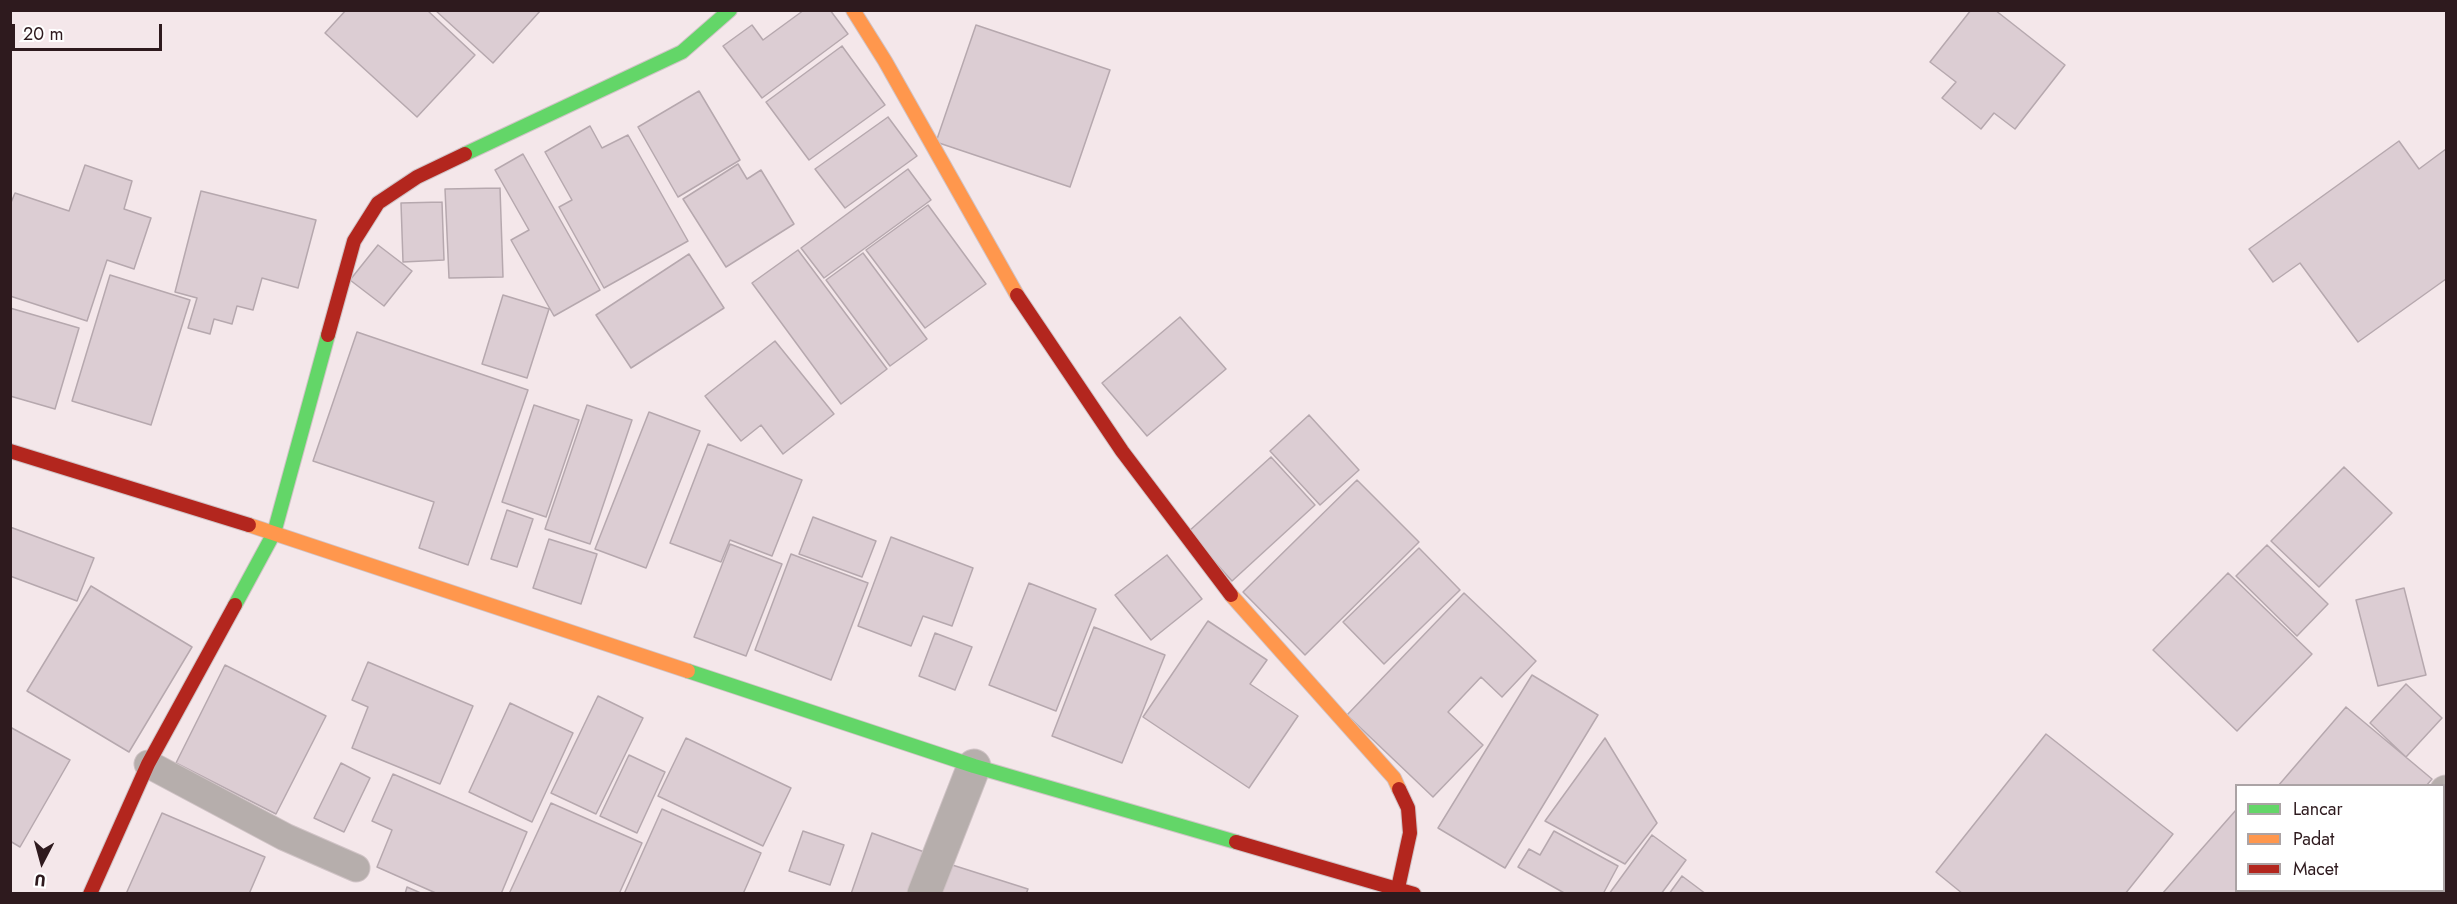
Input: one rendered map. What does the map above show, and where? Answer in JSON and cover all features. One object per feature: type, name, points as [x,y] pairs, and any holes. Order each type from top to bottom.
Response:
[{"type":"street","points":[[90,894],[148,764],[274,533],[354,241],[378,203],[417,177],[682,52],[730,10]]},
{"type":"street","points":[[852,10],[885,61],[1019,298],[1122,451],[1223,585],[1394,778],[1408,808],[1410,833],[1398,888]]},
{"type":"street","points":[[10,452],[274,533],[974,766],[1414,894]]},
{"type":"street","points":[[924,894],[974,766]]},
{"type":"lane","points":[[148,764],[285,837],[356,868]]},
{"type":"building","points":[[346,10],[427,10],[475,55],[417,117],[325,33]]},
{"type":"building","points":[[435,10],[541,10],[493,63]]},
{"type":"building","points":[[804,10],[830,10],[848,34],[762,98],[723,46],[752,25],[763,40]]},
{"type":"building","points":[[1971,10],[1995,10],[2065,65],[2015,129],[1994,113],[1981,129],[1942,98],[1956,82],[1930,62]]},
{"type":"building","points":[[976,25],[1110,70],[1070,187],[936,142]]},
{"type":"building","points":[[842,46],[885,105],[809,160],[766,102]]},
{"type":"building","points":[[699,91],[740,160],[678,197],[638,127]]},
{"type":"building","points":[[888,117],[917,156],[845,208],[815,169]]},
{"type":"building","points":[[590,126],[602,148],[628,135],[688,241],[604,288],[559,207],[572,200],[545,152]]},
{"type":"building","points":[[2399,141],[2419,169],[2446,149],[2446,279],[2358,342],[2300,263],[2273,282],[2249,249]]},
{"type":"building","points":[[523,154],[600,290],[554,316],[511,240],[529,230],[495,170]]},
{"type":"building","points":[[738,164],[747,179],[761,170],[794,224],[726,267],[683,199]]},
{"type":"building","points":[[85,165],[132,181],[124,209],[151,218],[134,269],[107,260],[87,321],[10,296],[10,205],[15,193],[69,211]]},
{"type":"building","points":[[908,169],[931,200],[824,278],[801,248]]},
{"type":"building","points":[[500,188],[503,277],[449,278],[445,189]]},
{"type":"building","points":[[201,191],[316,220],[298,288],[262,278],[253,310],[237,306],[232,324],[214,319],[210,334],[188,328],[197,298],[175,292]]},
{"type":"building","points":[[442,202],[444,260],[403,262],[401,203]]},
{"type":"building","points":[[928,205],[986,284],[925,328],[866,250]]},
{"type":"building","points":[[378,245],[412,271],[384,306],[350,280]]},
{"type":"building","points":[[798,250],[887,369],[841,404],[752,283]]},
{"type":"building","points":[[863,253],[927,339],[890,366],[826,280]]},
{"type":"building","points":[[689,254],[724,308],[631,368],[596,315]]},
{"type":"building","points":[[110,275],[190,300],[151,425],[72,401]]},
{"type":"building","points":[[503,295],[549,309],[527,378],[482,364]]},
{"type":"building","points":[[10,308],[79,328],[55,409],[10,396]]},
{"type":"building","points":[[1180,317],[1226,369],[1147,436],[1102,383]]},
{"type":"building","points":[[357,332],[528,390],[468,565],[419,548],[434,502],[313,461]]},
{"type":"building","points":[[775,341],[834,414],[783,454],[761,425],[741,441],[705,396]]},
{"type":"building","points":[[534,405],[579,420],[546,517],[502,502]]},
{"type":"building","points":[[587,405],[632,420],[590,544],[545,529]]},
{"type":"building","points":[[649,412],[700,431],[646,568],[595,549]]},
{"type":"building","points":[[1309,415],[1359,470],[1320,505],[1270,451]]},
{"type":"building","points":[[708,444],[802,480],[772,556],[730,540],[721,562],[670,543]]},
{"type":"building","points":[[1271,457],[1315,505],[1232,581],[1188,532]]},
{"type":"building","points":[[2344,467],[2392,513],[2319,587],[2271,541]]},
{"type":"building","points":[[1357,480],[1419,542],[1305,655],[1243,592]]},
{"type":"building","points":[[507,510],[533,519],[517,567],[491,559]]},
{"type":"building","points":[[813,517],[876,541],[862,577],[799,554]]},
{"type":"building","points":[[10,527],[94,558],[77,601],[10,576]]},
{"type":"building","points":[[891,537],[973,568],[952,626],[923,616],[911,646],[858,626]]},
{"type":"building","points":[[549,539],[597,554],[581,604],[533,588]]},
{"type":"building","points":[[730,544],[782,564],[746,656],[694,637]]},
{"type":"building","points":[[2267,545],[2328,604],[2297,636],[2236,576]]},
{"type":"building","points":[[1419,548],[1460,590],[1384,664],[1343,622]]},
{"type":"building","points":[[791,554],[868,583],[831,680],[755,650]]},
{"type":"building","points":[[1167,555],[1202,599],[1151,640],[1115,595]]},
{"type":"building","points":[[2228,573],[2312,654],[2237,731],[2153,650]]},
{"type":"building","points":[[1029,583],[1096,609],[1056,711],[989,685]]},
{"type":"building","points":[[91,586],[192,647],[129,752],[27,691]]},
{"type":"building","points":[[2404,588],[2426,675],[2378,686],[2356,600]]},
{"type":"building","points":[[1464,593],[1536,661],[1502,697],[1481,677],[1448,712],[1483,745],[1433,797],[1347,715]]},
{"type":"building","points":[[1208,621],[1267,660],[1250,684],[1298,716],[1249,788],[1143,717]]},
{"type":"building","points":[[1094,627],[1165,655],[1122,763],[1052,736]]},
{"type":"building","points":[[935,633],[972,647],[955,690],[919,676]]},
{"type":"building","points":[[368,662],[473,706],[440,784],[352,748],[368,707],[352,700]]},
{"type":"building","points":[[225,665],[326,716],[276,814],[176,763]]},
{"type":"building","points":[[1532,675],[1598,715],[1505,868],[1438,828]]},
{"type":"building","points":[[2406,684],[2442,718],[2406,757],[2370,723]]},
{"type":"building","points":[[598,696],[643,718],[596,814],[551,793]]},
{"type":"building","points":[[510,703],[573,733],[532,822],[469,792]]},
{"type":"building","points":[[2346,707],[2432,779],[2428,784],[2280,784]]},
{"type":"building","points":[[10,727],[70,760],[20,847],[10,841]]},
{"type":"building","points":[[2046,734],[2173,834],[2125,894],[1963,894],[1936,872]]},
{"type":"building","points":[[686,738],[791,788],[763,846],[658,796]]},
{"type":"building","points":[[1605,738],[1657,823],[1625,864],[1545,821]]},
{"type":"building","points":[[629,755],[665,772],[637,833],[600,816]]},
{"type":"building","points":[[341,763],[370,778],[344,832],[314,818]]},
{"type":"building","points":[[393,774],[527,832],[501,894],[438,894],[377,867],[392,830],[372,821]]},
{"type":"building","points":[[551,803],[642,843],[619,894],[509,894]]},
{"type":"building","points":[[662,809],[761,853],[743,894],[624,894]]},
{"type":"building","points":[[2235,811],[2235,892],[2324,892],[2323,894],[2162,894]]},
{"type":"building","points":[[162,813],[265,857],[249,894],[126,894]]},
{"type":"building","points":[[803,831],[844,845],[830,885],[789,871]]},
{"type":"building","points":[[1554,831],[1618,866],[1603,894],[1566,894],[1518,867],[1529,849],[1540,855]]},
{"type":"building","points":[[872,833],[927,853],[913,894],[851,894]]},
{"type":"building","points":[[1652,835],[1686,860],[1661,894],[1609,894]]},
{"type":"building","points":[[2445,844],[2446,894],[2404,894],[2405,892],[2445,892]]},
{"type":"building","points":[[946,863],[1028,889],[1026,894],[936,894]]},
{"type":"building","points":[[1682,876],[1706,894],[1669,894]]},
{"type":"building","points":[[407,887],[423,894],[405,894]]},
{"type":"traffic: fast","points":[[465,154],[682,52],[730,10]]},
{"type":"traffic: fast","points":[[235,605],[274,533],[328,335]]},
{"type":"traffic: fast","points":[[688,671],[974,766],[1236,842]]},
{"type":"traffic: slow","points":[[853,10],[885,61],[1017,295]]},
{"type":"traffic: slow","points":[[249,525],[688,671]]},
{"type":"traffic: slow","points":[[1231,595],[1394,778],[1399,789]]},
{"type":"traffic: jam","points":[[328,335],[354,241],[378,203],[417,177],[465,154]]},
{"type":"traffic: jam","points":[[1017,295],[1122,451],[1231,595]]},
{"type":"traffic: jam","points":[[10,451],[249,525]]},
{"type":"traffic: jam","points":[[90,894],[148,764],[235,605]]},
{"type":"traffic: jam","points":[[1398,888],[1410,833],[1408,808],[1399,789]]},
{"type":"traffic: jam","points":[[1236,842],[1414,894]]}]
